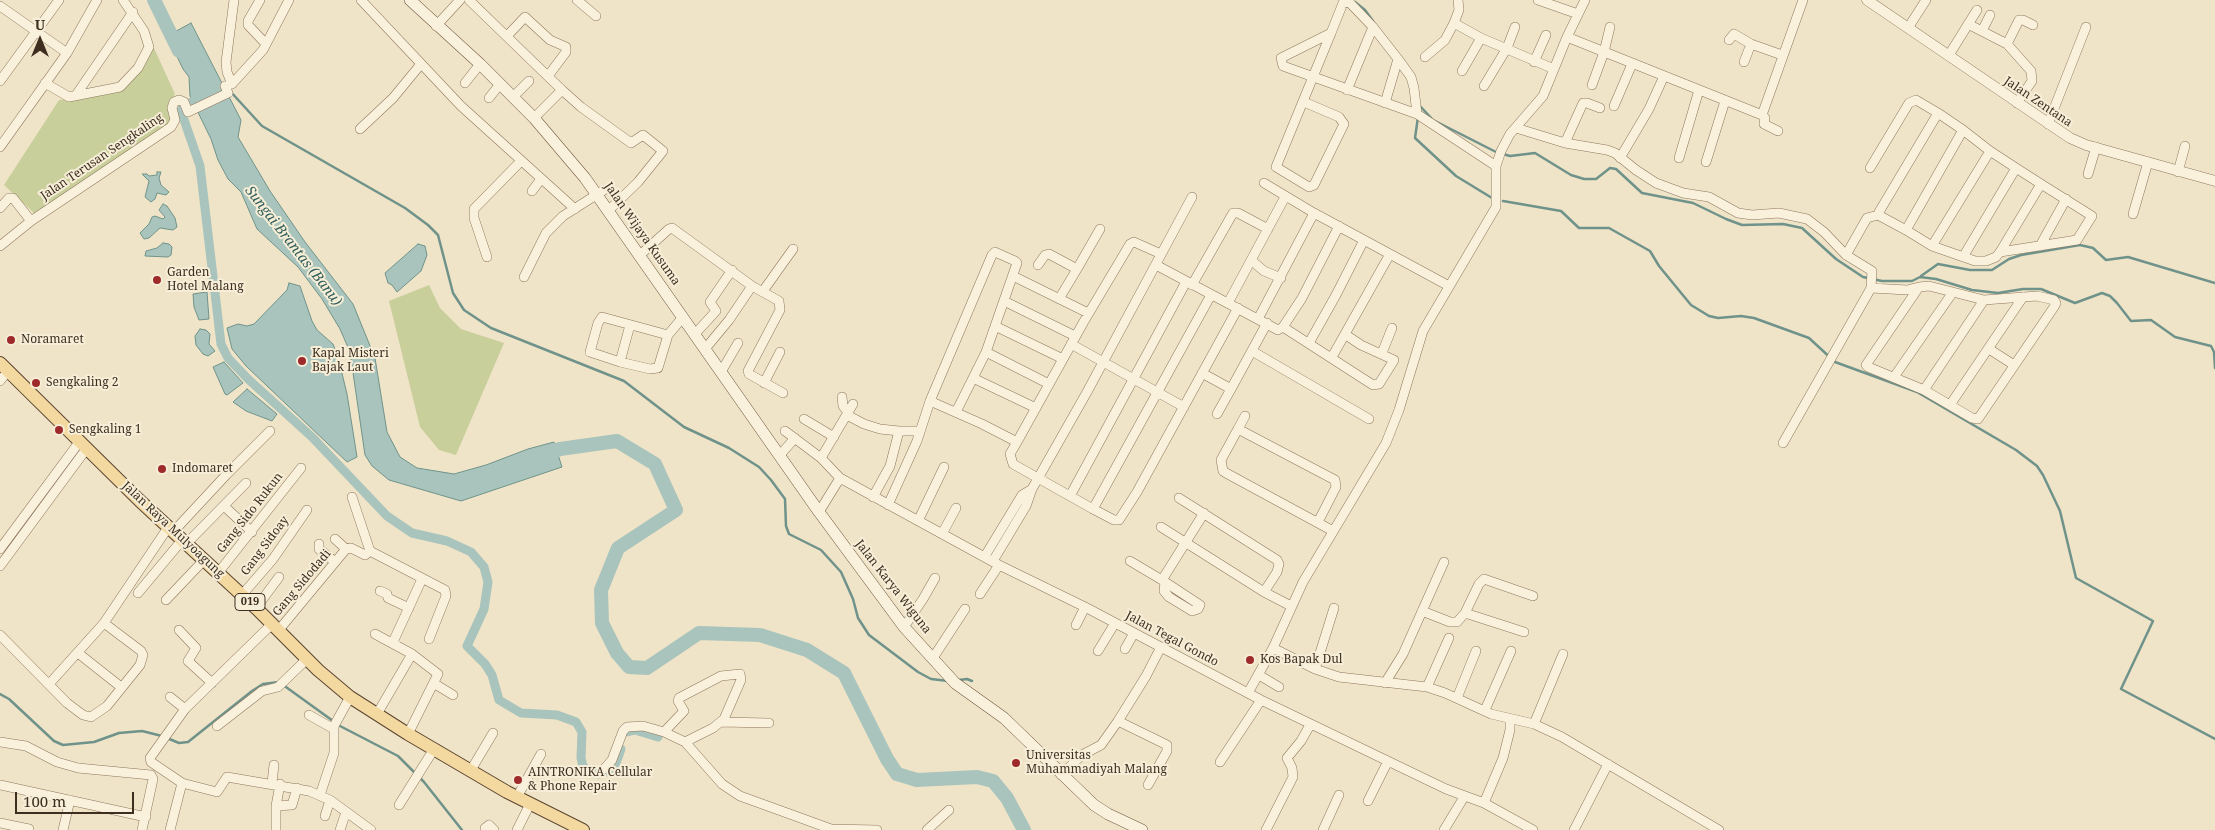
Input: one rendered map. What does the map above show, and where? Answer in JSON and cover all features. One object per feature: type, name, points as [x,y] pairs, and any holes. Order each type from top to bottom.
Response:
[{"type":"main road","name":"Jalan Wijaya Kusuma","points":[[410,0],[436,26],[480,64],[534,118],[601,192],[609,210],[705,349],[725,365],[780,456],[819,512]]},
{"type":"main road","name":"Jalan Raya Mulyoagung","points":[[4,367],[307,659],[350,697],[434,749],[530,804],[582,830]]},
{"type":"main road","name":"Jalan Karya Wiguna","points":[[819,512],[904,626],[953,680],[1020,733],[1061,775],[1094,805],[1108,814],[1142,830]]},
{"type":"street","points":[[4,0],[0,6],[67,53]]},
{"type":"street","points":[[0,81],[59,0]]},
{"type":"street","points":[[0,147],[67,53],[97,0]]},
{"type":"street","points":[[45,83],[64,96],[69,97],[120,86],[138,68],[149,47],[144,31],[124,0]]},
{"type":"street","points":[[228,89],[226,62],[234,0]]},
{"type":"street","points":[[260,0],[251,15],[248,25],[266,44]]},
{"type":"street","name":"Jalan Terusan Sengkaling","points":[[0,246],[31,221],[171,127],[176,117],[172,105],[179,100],[187,107],[228,89],[263,50],[289,0]]},
{"type":"street","points":[[436,26],[460,0]]},
{"type":"street","points":[[469,0],[581,107],[631,143],[643,135],[663,151],[638,182],[609,210]]},
{"type":"street","points":[[577,0],[596,16]]},
{"type":"street","points":[[1425,57],[1445,40],[1459,10],[1458,0]]},
{"type":"street","points":[[1538,0],[1578,14]]},
{"type":"street","points":[[1248,693],[1273,648],[1291,606],[1333,530],[1389,436],[1422,330],[1494,210],[1499,158],[1516,128],[1542,96],[1585,0]]},
{"type":"street","points":[[1762,115],[1803,0]]},
{"type":"street","points":[[1908,28],[1926,0]]},
{"type":"street","points":[[1304,102],[1340,117],[1344,124],[1314,185],[1309,187],[1276,167],[1343,4],[1346,1],[1372,27],[1398,58],[1413,82],[1419,115]]},
{"type":"street","name":"Jalan Zentana","points":[[1870,1],[2070,138],[2215,182]]},
{"type":"street","points":[[365,2],[461,106],[575,209]]},
{"type":"street","points":[[1949,55],[1976,10]]},
{"type":"street","points":[[76,95],[133,12]]},
{"type":"street","points":[[1982,32],[1990,15]]},
{"type":"street","points":[[507,36],[526,17],[550,40],[566,47],[566,52],[548,76]]},
{"type":"street","points":[[2007,44],[2019,20],[2033,26]]},
{"type":"street","points":[[1454,24],[1534,62],[1554,69]]},
{"type":"street","points":[[1968,24],[2007,44],[2033,75],[2027,89],[2017,103]]},
{"type":"street","points":[[1347,90],[1372,27]]},
{"type":"street","points":[[1484,86],[1507,48],[1514,27]]},
{"type":"street","points":[[1592,85],[1604,52],[1610,27]]},
{"type":"street","points":[[2048,124],[2086,27]]},
{"type":"street","points":[[1331,33],[1281,58],[1280,61],[1283,66],[1419,115],[1499,158]]},
{"type":"street","points":[[1729,40],[1731,35],[1734,34],[1751,44],[1782,55]]},
{"type":"street","points":[[1534,62],[1546,35]]},
{"type":"street","points":[[1567,37],[1762,115],[1765,118],[1764,124],[1778,132]]},
{"type":"street","points":[[1462,71],[1481,38]]},
{"type":"street","points":[[1744,62],[1751,44]]},
{"type":"street","points":[[1385,103],[1398,58]]},
{"type":"street","points":[[360,129],[393,98],[421,64]]},
{"type":"street","points":[[465,83],[480,64]]},
{"type":"street","points":[[1614,106],[1632,64]]},
{"type":"street","points":[[1620,158],[1649,109],[1664,76]]},
{"type":"street","points":[[513,97],[529,81]]},
{"type":"street","points":[[489,98],[500,84]]},
{"type":"street","points":[[534,118],[562,90]]},
{"type":"street","points":[[1680,158],[1700,90]]},
{"type":"street","points":[[1870,168],[1909,103],[1916,100],[1938,113],[2016,168],[2092,214],[2077,240],[2000,252]]},
{"type":"street","points":[[1706,162],[1725,101]]},
{"type":"street","points":[[1565,143],[1582,105],[1586,102],[1600,108]]},
{"type":"street","points":[[1878,215],[1938,113]]},
{"type":"street","points":[[1516,128],[1565,143],[1607,150],[1656,183],[1683,193],[1709,197],[1738,213],[1752,215],[1779,213],[1807,219],[1824,232],[1846,255],[1869,268],[1872,281],[1783,443]]},
{"type":"street","points":[[1906,230],[1963,130]]},
{"type":"street","points":[[2178,172],[2185,146]]},
{"type":"street","points":[[2088,174],[2096,147]]},
{"type":"street","points":[[1932,246],[1990,151]]},
{"type":"street","points":[[487,257],[474,218],[474,209],[521,161]]},
{"type":"street","points":[[2133,214],[2148,162]]},
{"type":"street","points":[[1963,257],[2016,168]]},
{"type":"street","points":[[532,191],[541,179]]},
{"type":"street","points":[[1264,183],[1314,213],[1449,286]]},
{"type":"street","points":[[1846,255],[1867,218],[1878,215],[1932,246],[1975,261],[1986,261],[1996,257],[2000,252],[2041,184]]},
{"type":"street","points":[[524,277],[546,233],[575,209],[601,192]]},
{"type":"street","points":[[980,594],[992,561],[1026,506],[1032,489],[1104,362],[1192,196]]},
{"type":"street","points":[[1228,304],[1285,196]]},
{"type":"street","points":[[0,208],[9,198],[13,198],[31,221]]},
{"type":"street","points":[[2040,246],[2066,199]]},
{"type":"street","points":[[1070,496],[1189,283],[1233,213],[1238,213],[1268,229]]},
{"type":"street","points":[[1217,414],[1252,351],[1280,278],[1314,213]]},
{"type":"street","points":[[1156,265],[1278,330],[1283,327],[1302,298],[1339,226]]},
{"type":"street","points":[[640,255],[672,228],[752,286],[779,301],[781,307],[769,333],[748,369],[749,374],[765,380],[783,393]]},
{"type":"street","points":[[1059,299],[1100,229]]},
{"type":"street","points":[[1309,343],[1364,240]]},
{"type":"street","points":[[1162,254],[1134,242],[1130,244],[1073,340],[1010,454],[1011,461],[1038,479],[1114,520],[1121,518],[1238,308]]},
{"type":"street","points":[[764,291],[793,249]]},
{"type":"street","points":[[888,505],[908,462],[930,401],[992,253],[995,252],[1016,262],[1013,276],[986,352],[956,412]]},
{"type":"street","points":[[1038,265],[1047,254],[1077,269]]},
{"type":"street","points":[[1332,357],[1390,254]]},
{"type":"street","points":[[1251,260],[1264,271],[1280,278]]},
{"type":"street","points":[[695,334],[716,311],[710,302],[732,270]]},
{"type":"street","points":[[1013,276],[1088,314]]},
{"type":"street","points":[[1872,281],[1907,290],[1919,287],[1929,286],[1970,298],[1984,300],[2023,297],[2049,297],[2054,300],[2056,303],[1978,419],[1974,419],[1924,390],[1868,368],[1867,361],[1919,287]]},
{"type":"street","points":[[705,349],[729,320],[752,286]]},
{"type":"street","points":[[1894,377],[1953,292]]},
{"type":"street","points":[[1093,509],[1211,295]]},
{"type":"street","points":[[1950,405],[2023,297]]},
{"type":"street","points":[[1924,390],[1984,300]]},
{"type":"street","points":[[1004,301],[1073,340],[1104,362],[1157,394],[1184,407]]},
{"type":"street","points":[[668,335],[600,318],[590,348],[592,354],[650,369],[658,368],[668,335],[683,317]]},
{"type":"street","points":[[620,362],[630,325]]},
{"type":"street","points":[[995,326],[1063,359]]},
{"type":"street","points":[[1283,327],[1373,385],[1377,385],[1394,360],[1361,345],[1346,335]]},
{"type":"street","points":[[1382,353],[1392,328]]},
{"type":"street","points":[[725,365],[738,343]]},
{"type":"street","points":[[1989,349],[2014,366]]},
{"type":"street","points":[[1252,351],[1369,419]]},
{"type":"street","points":[[765,380],[780,352]]},
{"type":"street","points":[[986,352],[1049,384]]},
{"type":"street","points":[[0,381],[4,367]]},
{"type":"street","points":[[1202,373],[1231,389]]},
{"type":"street","points":[[974,378],[1036,408]]},
{"type":"street","points":[[842,397],[843,406],[848,413],[874,428],[899,432],[920,430]]},
{"type":"street","points":[[930,401],[1017,442]]},
{"type":"street","points":[[821,458],[848,413]]},
{"type":"street","points":[[1245,416],[1222,456],[1221,464],[1223,471],[1333,530]]},
{"type":"street","points":[[804,419],[834,437]]},
{"type":"street","points":[[1238,429],[1335,480],[1336,487],[1318,522]]},
{"type":"street","points":[[50,683],[104,623],[227,474],[270,430]]},
{"type":"street","name":"Jalan Tegal Gondo","points":[[785,431],[821,458],[840,478],[992,561],[1085,607],[1310,725],[1464,797],[1484,803],[1533,830]]},
{"type":"street","points":[[873,497],[890,466],[899,432]]},
{"type":"street","points":[[780,456],[795,438]]},
{"type":"street","points":[[0,549],[84,445]]},
{"type":"street","points":[[0,566],[29,527],[84,445]]},
{"type":"street","points":[[918,521],[944,467]]},
{"type":"street","name":"Gang Sido Rukun","points":[[218,573],[301,468]]},
{"type":"street","points":[[819,512],[840,478]]},
{"type":"street","points":[[138,593],[178,535],[224,506],[246,483]]},
{"type":"street","points":[[352,497],[370,551],[446,592],[429,638]]},
{"type":"street","points":[[1179,498],[1277,560],[1279,568],[1264,592]]},
{"type":"street","points":[[224,506],[252,532]]},
{"type":"street","points":[[942,534],[956,508]]},
{"type":"street","name":"Gang Sidoay","points":[[242,595],[273,559],[307,510]]},
{"type":"street","points":[[1130,561],[1164,581],[1204,513]]},
{"type":"street","points":[[21,521],[29,527]]},
{"type":"street","points":[[1161,527],[1264,592],[1291,606]]},
{"type":"street","points":[[335,539],[346,548]]},
{"type":"street","points":[[319,544],[319,549],[335,562]]},
{"type":"street","name":"Gang Sidodadi","points":[[182,785],[150,762],[150,758],[185,709],[275,628],[346,548],[351,548],[365,555],[370,551]]},
{"type":"street","points":[[166,600],[204,560]]},
{"type":"street","points":[[1385,682],[1403,654],[1444,562]]},
{"type":"street","points":[[256,608],[279,577]]},
{"type":"street","points":[[904,626],[920,604],[935,578]]},
{"type":"street","points":[[393,642],[422,579]]},
{"type":"street","points":[[1422,612],[1454,623],[1460,620],[1479,584],[1484,579],[1492,580],[1533,596]]},
{"type":"street","points":[[380,591],[387,594],[388,598],[409,608]]},
{"type":"street","points":[[1076,625],[1085,607]]},
{"type":"street","points":[[1315,669],[1334,608]]},
{"type":"street","points":[[933,658],[965,610]]},
{"type":"street","points":[[1465,613],[1524,632]]},
{"type":"street","points":[[0,635],[78,712],[91,717],[106,706],[140,665],[143,655],[141,651],[104,623]]},
{"type":"street","points":[[1098,651],[1115,623]]},
{"type":"street","points":[[180,630],[196,648],[188,661],[212,683]]},
{"type":"street","points":[[1126,649],[1134,633]]},
{"type":"street","points":[[375,634],[393,642],[412,654],[438,674],[408,734]]},
{"type":"street","points":[[1427,687],[1449,638]]},
{"type":"street","points":[[1061,775],[1082,755],[1101,745],[1146,676],[1161,647]]},
{"type":"street","points":[[1273,648],[1315,669],[1345,678],[1427,687],[1510,720],[1534,724],[1562,737],[1719,830]]},
{"type":"street","points":[[1457,698],[1476,651]]},
{"type":"street","points":[[1484,710],[1511,651]]},
{"type":"street","points":[[78,653],[121,687]]},
{"type":"street","points":[[377,714],[412,654]]},
{"type":"street","points":[[1534,724],[1563,654]]},
{"type":"street","points":[[216,726],[262,692],[278,687],[307,659]]},
{"type":"street","points":[[664,732],[684,710],[679,702],[679,698],[721,676],[740,674],[742,680],[728,712],[721,722],[714,728],[685,742]]},
{"type":"street","points":[[1259,675],[1280,687]]},
{"type":"street","points":[[434,684],[453,695]]},
{"type":"street","points":[[170,697],[185,709]]},
{"type":"street","points":[[320,795],[334,754],[335,725],[350,697]]},
{"type":"street","points":[[1220,762],[1261,700]]},
{"type":"street","points":[[308,715],[335,725]]},
{"type":"street","points":[[1484,803],[1503,758],[1510,730],[1510,720]]},
{"type":"street","points":[[1118,721],[1167,746],[1167,751],[1148,785]]},
{"type":"street","points":[[721,722],[769,723]]},
{"type":"street","points":[[1266,830],[1293,777],[1292,768],[1287,758],[1301,741],[1310,725]]},
{"type":"street","points":[[604,769],[612,760],[620,736],[627,727],[643,726],[664,732],[685,742],[730,791],[830,829],[877,830]]},
{"type":"street","points":[[471,770],[493,733]]},
{"type":"street","points":[[0,742],[26,746],[57,762],[78,768],[148,773],[153,779],[142,830]]},
{"type":"street","points":[[399,805],[434,749]]},
{"type":"street","points":[[518,797],[540,754]]},
{"type":"street","points":[[1368,802],[1388,761]]},
{"type":"street","points":[[1574,830],[1608,764]]},
{"type":"street","points":[[274,766],[276,830]]},
{"type":"street","points":[[170,830],[182,785],[217,792],[226,777],[297,788],[320,795],[330,800],[371,830]]},
{"type":"street","points":[[0,785],[146,817]]},
{"type":"street","points":[[276,806],[292,805],[297,788]]},
{"type":"street","points":[[1323,830],[1339,795]]},
{"type":"street","points":[[1444,830],[1464,797]]},
{"type":"street","points":[[63,830],[70,800]]},
{"type":"street","points":[[325,816],[330,800]]},
{"type":"street","points":[[517,830],[530,804]]},
{"type":"street","points":[[927,830],[949,810]]},
{"type":"street","points":[[340,830],[346,812]]},
{"type":"street","points":[[0,823],[29,829]]},
{"type":"green space","points":[[153,46],[175,94],[170,102],[170,123],[35,214],[4,185],[59,100],[110,94],[128,85],[145,64]]},
{"type":"green space","points":[[429,285],[440,308],[461,329],[504,343],[456,455],[439,450],[420,427],[389,301]]},
{"type":"water","points":[[191,23],[241,120],[238,137],[270,191],[305,242],[353,304],[375,358],[387,432],[400,457],[417,468],[454,474],[554,442],[562,467],[461,501],[389,480],[372,466],[365,455],[350,352],[340,329],[322,299],[298,267],[257,229],[241,192],[228,179],[218,160],[211,139],[190,96],[189,77],[183,69],[167,36]]},
{"type":"water","points":[[157,172],[161,172],[159,178],[161,185],[169,192],[166,195],[157,193],[155,199],[151,202],[145,197],[149,181],[142,174],[149,176],[157,175]]},
{"type":"water","points":[[163,204],[167,206],[175,218],[177,227],[173,230],[160,228],[149,238],[144,239],[140,233],[149,224],[152,217],[155,216],[163,219],[165,217],[159,210]]},
{"type":"water","points":[[163,243],[169,244],[172,247],[171,255],[168,257],[145,256],[146,251],[157,248]]},
{"type":"water","points":[[418,244],[425,246],[427,255],[421,271],[397,292],[388,283],[385,273]]},
{"type":"water","points":[[289,283],[300,286],[312,321],[317,330],[333,344],[338,357],[347,394],[357,457],[347,462],[246,366],[232,349],[227,328],[238,324],[247,326],[254,324],[287,290]]},
{"type":"water","points":[[207,292],[209,319],[199,320],[194,307],[193,294]]},
{"type":"water","points":[[200,329],[206,330],[210,334],[209,344],[215,351],[208,356],[203,354],[196,345],[195,336]]},
{"type":"water","points":[[224,362],[243,383],[227,395],[213,367]]},
{"type":"water","points":[[247,389],[277,414],[272,421],[246,411],[233,402]]},
{"type":"waterway","name":"Sungai Brantas (Banu)","points":[[154,0],[179,51]]},
{"type":"waterway","points":[[1355,2],[1365,10],[1373,21]]},
{"type":"waterway","points":[[230,91],[262,126],[405,208],[428,225],[438,235],[453,293],[464,310],[491,328],[624,381],[684,427],[729,448],[759,467],[785,499],[786,526],[789,534],[821,550],[841,572],[853,599],[858,618],[869,635],[918,672],[931,679],[948,681]]},
{"type":"waterway","points":[[201,97],[183,107],[181,111],[200,166],[221,344],[228,358],[248,379],[312,437],[387,516],[412,533],[447,541],[471,552],[484,567],[488,582],[484,609],[467,646],[485,664],[492,675],[499,700],[521,713],[557,715],[576,722],[582,732],[581,758],[583,766],[589,772],[599,774],[609,771],[615,766],[621,749]]},
{"type":"waterway","points":[[1420,106],[1433,120],[1498,153]]},
{"type":"waterway","points":[[1418,117],[1415,138],[1456,176],[1492,198]]},
{"type":"waterway","points":[[1503,154],[1510,156],[1535,153],[1571,175],[1584,179],[1596,179],[1610,168],[1616,169],[1642,193],[1693,203],[1742,225],[1783,224],[1802,228],[1836,259],[1863,277],[1882,281],[1912,281],[1920,277],[1936,279],[1972,290],[1998,293],[2023,289],[2041,289],[2075,303],[2102,293],[2110,296],[2131,321],[2151,320],[2175,337],[2211,346],[2214,352],[2215,368]]},
{"type":"waterway","points":[[1503,201],[1561,211],[1579,228],[1609,228],[1650,251],[1659,266],[1691,305],[1709,316],[1718,318],[1741,316],[1754,318],[1809,338],[1835,362],[1917,392],[2016,450],[2037,466],[2060,511],[2076,578],[2153,621],[2121,689],[2215,739]]},
{"type":"waterway","points":[[1921,276],[1938,264],[1970,270],[1992,270],[2009,259],[2021,255],[2080,245],[2093,248],[2106,260],[2128,257],[2215,283]]},
{"type":"waterway","name":"Sungai Brantas (Banu)","points":[[538,456],[560,449],[617,441],[655,464],[676,510],[618,548],[601,590],[602,623],[617,653],[629,667],[647,668],[699,633],[760,635],[807,650],[844,673],[887,759],[897,774],[917,780],[977,777],[993,781],[1007,798],[1024,830]]},
{"type":"waterway","points":[[959,680],[967,679],[972,681]]},
{"type":"waterway","points":[[167,738],[179,743],[188,742],[252,691],[263,684],[279,682],[340,726],[398,756],[424,782],[462,830]]},
{"type":"waterway","points":[[0,694],[9,699],[54,741],[63,745],[94,742],[119,733],[142,731],[162,736]]},
{"type":"waterway","points":[[627,732],[635,730],[658,737]]},
{"type":"place","name":"Garden Hotel Malang","points":[[157,280]]},
{"type":"place","name":"Noramaret","points":[[11,340]]},
{"type":"place","name":"Kapal Misteri Bajak Laut","points":[[302,361]]},
{"type":"place","name":"Sengkaling 2","points":[[36,383]]},
{"type":"place","name":"Sengkaling 1","points":[[59,430]]},
{"type":"place","name":"Indomaret","points":[[162,469]]},
{"type":"place","name":"Kos Bapak Dul","points":[[1250,660]]},
{"type":"place","name":"Universitas Muhammadiyah Malang","points":[[1016,763]]},
{"type":"place","name":"AINTRONIKA Cellular & Phone Repair","points":[[518,780]]}]
